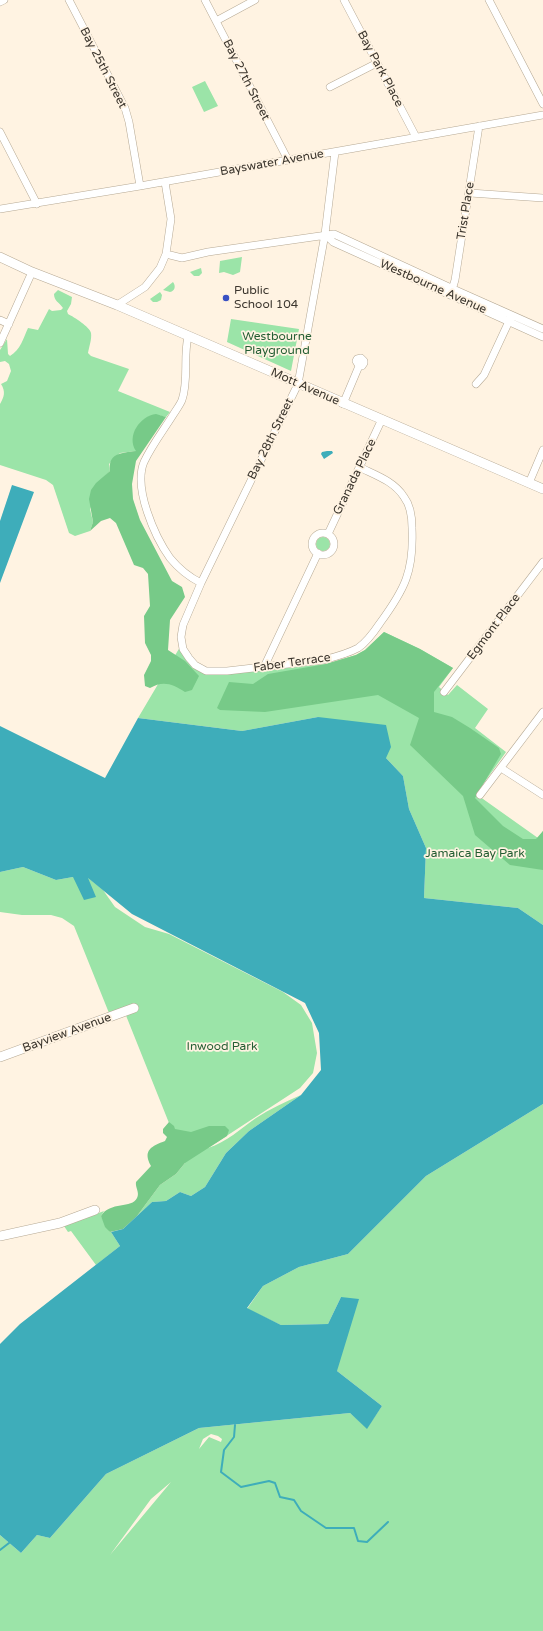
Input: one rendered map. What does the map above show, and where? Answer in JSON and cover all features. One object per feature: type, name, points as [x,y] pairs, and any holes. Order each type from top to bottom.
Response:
[{"type":"street","points":[[0,2],[4,0]]},
{"type":"street","name":"Bay 25th Street","points":[[68,0],[125,108],[129,122],[140,186]]},
{"type":"street","name":"Bay 27th Street","points":[[205,0],[288,160]]},
{"type":"street","points":[[216,21],[255,0]]},
{"type":"street","name":"Bay Park Place","points":[[344,0],[416,138]]},
{"type":"street","points":[[489,0],[543,104]]},
{"type":"street","points":[[330,87],[377,63]]},
{"type":"street","name":"Bayswater Avenue","points":[[0,209],[165,182],[543,115]]},
{"type":"street","name":"Trist Place","points":[[451,292],[470,193],[479,126]]},
{"type":"street","points":[[0,132],[37,204]]},
{"type":"street","name":"Bay 28th Street","points":[[182,644],[183,625],[201,583],[298,384],[325,234],[335,152]]},
{"type":"street","points":[[116,305],[145,287],[160,268],[166,254],[171,219],[165,182]]},
{"type":"street","points":[[470,193],[543,198]]},
{"type":"street","name":"Westbourne Avenue","points":[[166,254],[178,258],[208,252],[325,234],[334,234],[451,292],[511,319],[543,337]]},
{"type":"street","name":"Mott Avenue","points":[[0,257],[32,272],[116,305],[543,489]]},
{"type":"street","points":[[0,343],[32,272]]},
{"type":"street","points":[[476,384],[484,375],[511,319]]},
{"type":"street","name":"Westbourne Avenue","points":[[511,319],[543,329]]},
{"type":"street","points":[[0,320],[9,324]]},
{"type":"street","points":[[188,337],[185,348],[185,390],[182,402],[154,443],[143,463],[141,484],[144,502],[150,519],[166,552],[182,571],[201,583]]},
{"type":"street","points":[[343,404],[359,366]]},
{"type":"street","name":"Granada Place","points":[[328,534],[382,419]]},
{"type":"street","points":[[529,483],[543,450]]},
{"type":"street","name":"Faber Terrace","points":[[182,644],[192,662],[203,670],[223,671],[323,660],[358,648],[375,630],[402,590],[409,574],[413,547],[412,514],[402,494],[388,481],[359,467]]},
{"type":"street","points":[[320,533],[328,534],[333,538],[333,548],[328,553],[318,554],[313,548],[314,538],[320,533]]},
{"type":"street","points":[[264,667],[318,554]]},
{"type":"street","name":"Egmont Place","points":[[444,692],[543,562]]},
{"type":"street","points":[[480,795],[543,712]]},
{"type":"street","points":[[501,768],[543,795]]},
{"type":"street","name":"Bayview Avenue","points":[[0,1057],[134,1008]]},
{"type":"street","points":[[0,1236],[60,1223],[95,1210]]},
{"type":"green space","points":[[205,81],[218,106],[204,112],[192,87]]},
{"type":"green space","points":[[242,257],[240,272],[233,275],[224,272],[219,273],[220,261]]},
{"type":"green space","points":[[201,268],[202,273],[199,276],[194,276],[190,272]]},
{"type":"green space","points":[[173,282],[175,287],[173,291],[170,292],[163,290]]},
{"type":"green space","points":[[58,290],[72,297],[71,304],[67,311],[68,314],[81,322],[91,333],[88,353],[91,356],[129,369],[118,391],[170,412],[166,417],[154,415],[146,418],[136,451],[120,453],[109,464],[110,471],[105,476],[90,509],[93,522],[90,531],[75,536],[69,533],[53,485],[46,480],[0,465],[0,404],[4,392],[1,384],[7,381],[11,371],[9,364],[5,361],[0,362],[0,350],[7,339],[8,354],[10,356],[19,347],[28,328],[38,330],[49,309],[52,311],[61,310],[63,308],[54,296]]},
{"type":"green space","points":[[160,292],[162,295],[161,300],[153,302],[150,299]]},
{"type":"green space","name":"Westbourne Playground","points":[[231,319],[299,329],[291,371],[227,342]]},
{"type":"green space","points":[[156,414],[166,417],[136,461],[132,484],[133,499],[140,520],[172,581],[182,587],[185,597],[170,620],[168,650],[185,661],[199,676],[192,690],[185,692],[168,684],[159,684],[150,688],[145,686],[144,675],[151,661],[151,655],[145,643],[144,616],[150,606],[148,574],[143,568],[134,565],[116,523],[110,518],[101,521],[90,531],[93,522],[89,499],[91,490],[96,483],[110,471],[110,465],[113,457],[121,453],[136,451],[133,445],[133,439],[136,428],[145,419]]},
{"type":"green space","points":[[323,537],[328,539],[330,544],[328,549],[323,551],[318,549],[316,544],[318,539]]},
{"type":"green space","name":"Jamaica Bay Park","points":[[384,632],[420,649],[453,668],[439,687],[448,695],[457,685],[488,709],[475,728],[506,752],[476,794],[538,838],[543,831],[543,925],[518,908],[424,898],[426,848],[409,809],[403,776],[386,758],[318,717],[242,731],[138,718],[180,647],[208,674],[229,674],[326,664],[356,655],[365,650]]},
{"type":"green space","points":[[384,632],[420,649],[453,668],[434,692],[434,712],[452,717],[499,748],[501,754],[475,798],[503,826],[523,839],[536,839],[543,831],[543,870],[510,865],[475,835],[463,796],[410,745],[419,718],[378,695],[265,712],[220,710],[217,708],[229,682],[253,684],[268,674],[326,664],[356,655],[365,650]]},
{"type":"green space","name":"Inwood Park","points":[[23,867],[56,880],[73,877],[87,877],[103,890],[115,907],[145,927],[169,934],[283,992],[301,1005],[312,1023],[317,1053],[313,1073],[300,1088],[208,1148],[227,1139],[256,1118],[301,1095],[249,1131],[226,1153],[205,1187],[191,1196],[180,1192],[166,1201],[152,1202],[137,1216],[160,1185],[176,1174],[185,1163],[125,1013],[111,1018],[74,926],[62,918],[51,915],[22,915],[0,912],[0,872]]},
{"type":"green space","points":[[543,1104],[543,1631],[0,1631],[0,1535],[21,1553],[37,1535],[50,1538],[106,1474],[199,1428],[350,1413],[367,1428],[382,1406],[337,1371],[341,1297],[328,1324],[281,1325],[247,1309],[263,1286],[299,1267],[348,1254],[426,1176]],"holes":[[[211,1434],[222,1439],[221,1442],[209,1437],[199,1449],[203,1439]],[[171,1482],[110,1555],[151,1499]]]},
{"type":"green space","points":[[169,1122],[175,1129],[191,1132],[209,1126],[225,1126],[229,1130],[227,1136],[185,1163],[176,1174],[160,1185],[137,1216],[123,1229],[110,1232],[105,1227],[101,1216],[110,1208],[131,1203],[137,1198],[138,1194],[136,1182],[151,1166],[148,1161],[148,1152],[152,1147],[165,1141],[167,1137],[163,1133],[163,1129]]},
{"type":"green space","points":[[104,1211],[101,1216],[120,1246],[96,1265],[71,1231],[68,1232],[64,1226]]},
{"type":"water","points":[[332,451],[333,453],[324,459],[321,454],[322,452]]},
{"type":"water","points":[[12,485],[34,492],[0,583],[0,521]]},
{"type":"water","points":[[318,717],[386,725],[391,747],[386,758],[403,776],[409,809],[426,848],[424,898],[518,908],[543,925],[543,1104],[426,1176],[348,1254],[299,1267],[263,1286],[247,1308],[281,1325],[328,1324],[341,1297],[359,1299],[337,1371],[382,1406],[367,1429],[350,1413],[199,1428],[106,1474],[50,1538],[37,1535],[21,1553],[0,1535],[0,1344],[20,1324],[120,1246],[111,1232],[123,1229],[152,1202],[166,1201],[180,1192],[191,1196],[205,1187],[226,1153],[249,1131],[301,1095],[321,1070],[319,1033],[305,1003],[132,914],[88,878],[96,897],[84,900],[73,877],[56,880],[23,867],[0,872],[0,726],[105,778],[138,718],[242,731]]},
{"type":"waterway","points":[[235,1425],[234,1437],[224,1450],[221,1472],[241,1487],[269,1481],[275,1483],[280,1497],[294,1500],[301,1511],[326,1528],[354,1528],[358,1541],[367,1542],[388,1522]]},
{"type":"waterway","points":[[0,1550],[9,1543]]},
{"type":"place","name":"Public School 104","points":[[226,298]]}]
